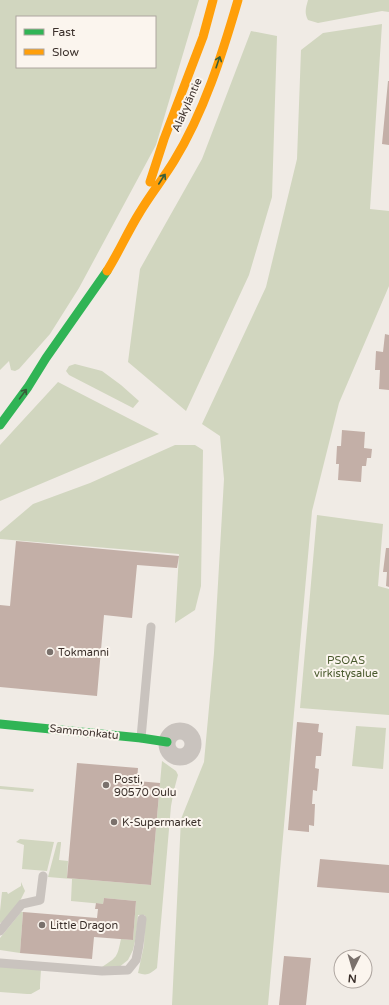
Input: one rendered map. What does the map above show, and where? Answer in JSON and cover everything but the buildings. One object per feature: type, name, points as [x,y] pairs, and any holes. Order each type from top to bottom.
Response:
[{"type":"main road","name":"Alakyläntie","points":[[140,212],[164,139],[203,36],[213,0]]},
{"type":"main road","name":"Alakyläntie","points":[[0,425],[110,266],[140,212],[174,161],[194,123],[210,85],[238,0]]},
{"type":"main road","name":"Alakyläntie","points":[[25,376],[46,358]]},
{"type":"main road","name":"Sammonkatu","points":[[0,724],[167,742]]},
{"type":"lane","points":[[141,738],[151,627]]},
{"type":"lane","points":[[0,931],[22,904],[40,900],[43,876]]},
{"type":"lane","points":[[0,963],[102,971],[128,970],[136,960],[142,918]]},
{"type":"green space","points":[[0,0],[199,0],[156,145],[79,288],[50,334],[19,369],[15,371],[11,370],[9,361],[0,370]]},
{"type":"green space","points":[[308,0],[389,0],[389,12],[382,11],[318,23],[308,20],[306,10]]},
{"type":"green space","points":[[382,24],[370,209],[389,211],[389,286],[339,403],[312,511],[268,1005],[172,1005],[181,819],[204,762],[214,653],[224,479],[220,436],[202,424],[266,287],[297,159],[301,50],[323,33]]},
{"type":"green space","points":[[251,31],[277,36],[272,197],[249,275],[186,411],[128,362],[140,269],[202,159]]},
{"type":"green space","points":[[75,364],[102,371],[139,401],[133,408],[69,375],[66,371],[69,366]]},
{"type":"green space","points":[[58,382],[159,434],[0,501],[0,445]]},
{"type":"green space","points":[[175,445],[195,445],[203,450],[201,586],[195,610],[175,623],[179,554],[0,539],[0,532],[33,504],[90,483]]},
{"type":"green space","name":"PSOAS virkistysalue","points":[[317,515],[383,524],[378,586],[389,589],[389,715],[300,708]]},
{"type":"green space","points":[[356,726],[386,728],[383,769],[352,766]]},
{"type":"green space","points":[[162,761],[176,771],[178,775],[171,806],[157,968],[148,974],[138,973],[144,945],[145,915],[138,915],[136,937],[133,950],[128,960],[118,968],[102,967],[116,956],[121,939],[133,940],[136,901],[104,898],[103,904],[71,901],[72,879],[48,877],[57,843],[61,842],[59,860],[68,861],[67,878],[151,885]]},
{"type":"green space","points":[[0,786],[34,789],[33,792],[0,789]]},
{"type":"green space","points":[[20,839],[54,842],[47,871],[22,869],[24,845],[16,842]]},
{"type":"green space","points":[[21,882],[25,891],[21,899],[3,922],[0,923],[2,892],[7,892],[8,894],[21,886]]},
{"type":"green space","points":[[21,912],[23,912],[20,953],[0,950],[0,938]]},
{"type":"green space","points":[[0,966],[41,970],[40,989],[31,994],[0,992]]},
{"type":"traffic: fast","points":[[0,425],[28,387],[46,358],[107,271]]},
{"type":"traffic: fast","points":[[0,724],[167,742]]},
{"type":"traffic: slow","points":[[150,182],[164,139],[203,37],[213,0]]},
{"type":"traffic: slow","points":[[107,271],[140,212],[185,142],[203,103],[219,62],[238,0]]},
{"type":"place","name":"Tokmanni","points":[[50,652]]},
{"type":"place","name":"Posti, 90570 Oulu","points":[[106,785]]},
{"type":"place","name":"K-Supermarket","points":[[114,822]]},
{"type":"place","name":"Little Dragon","points":[[42,925]]}]
